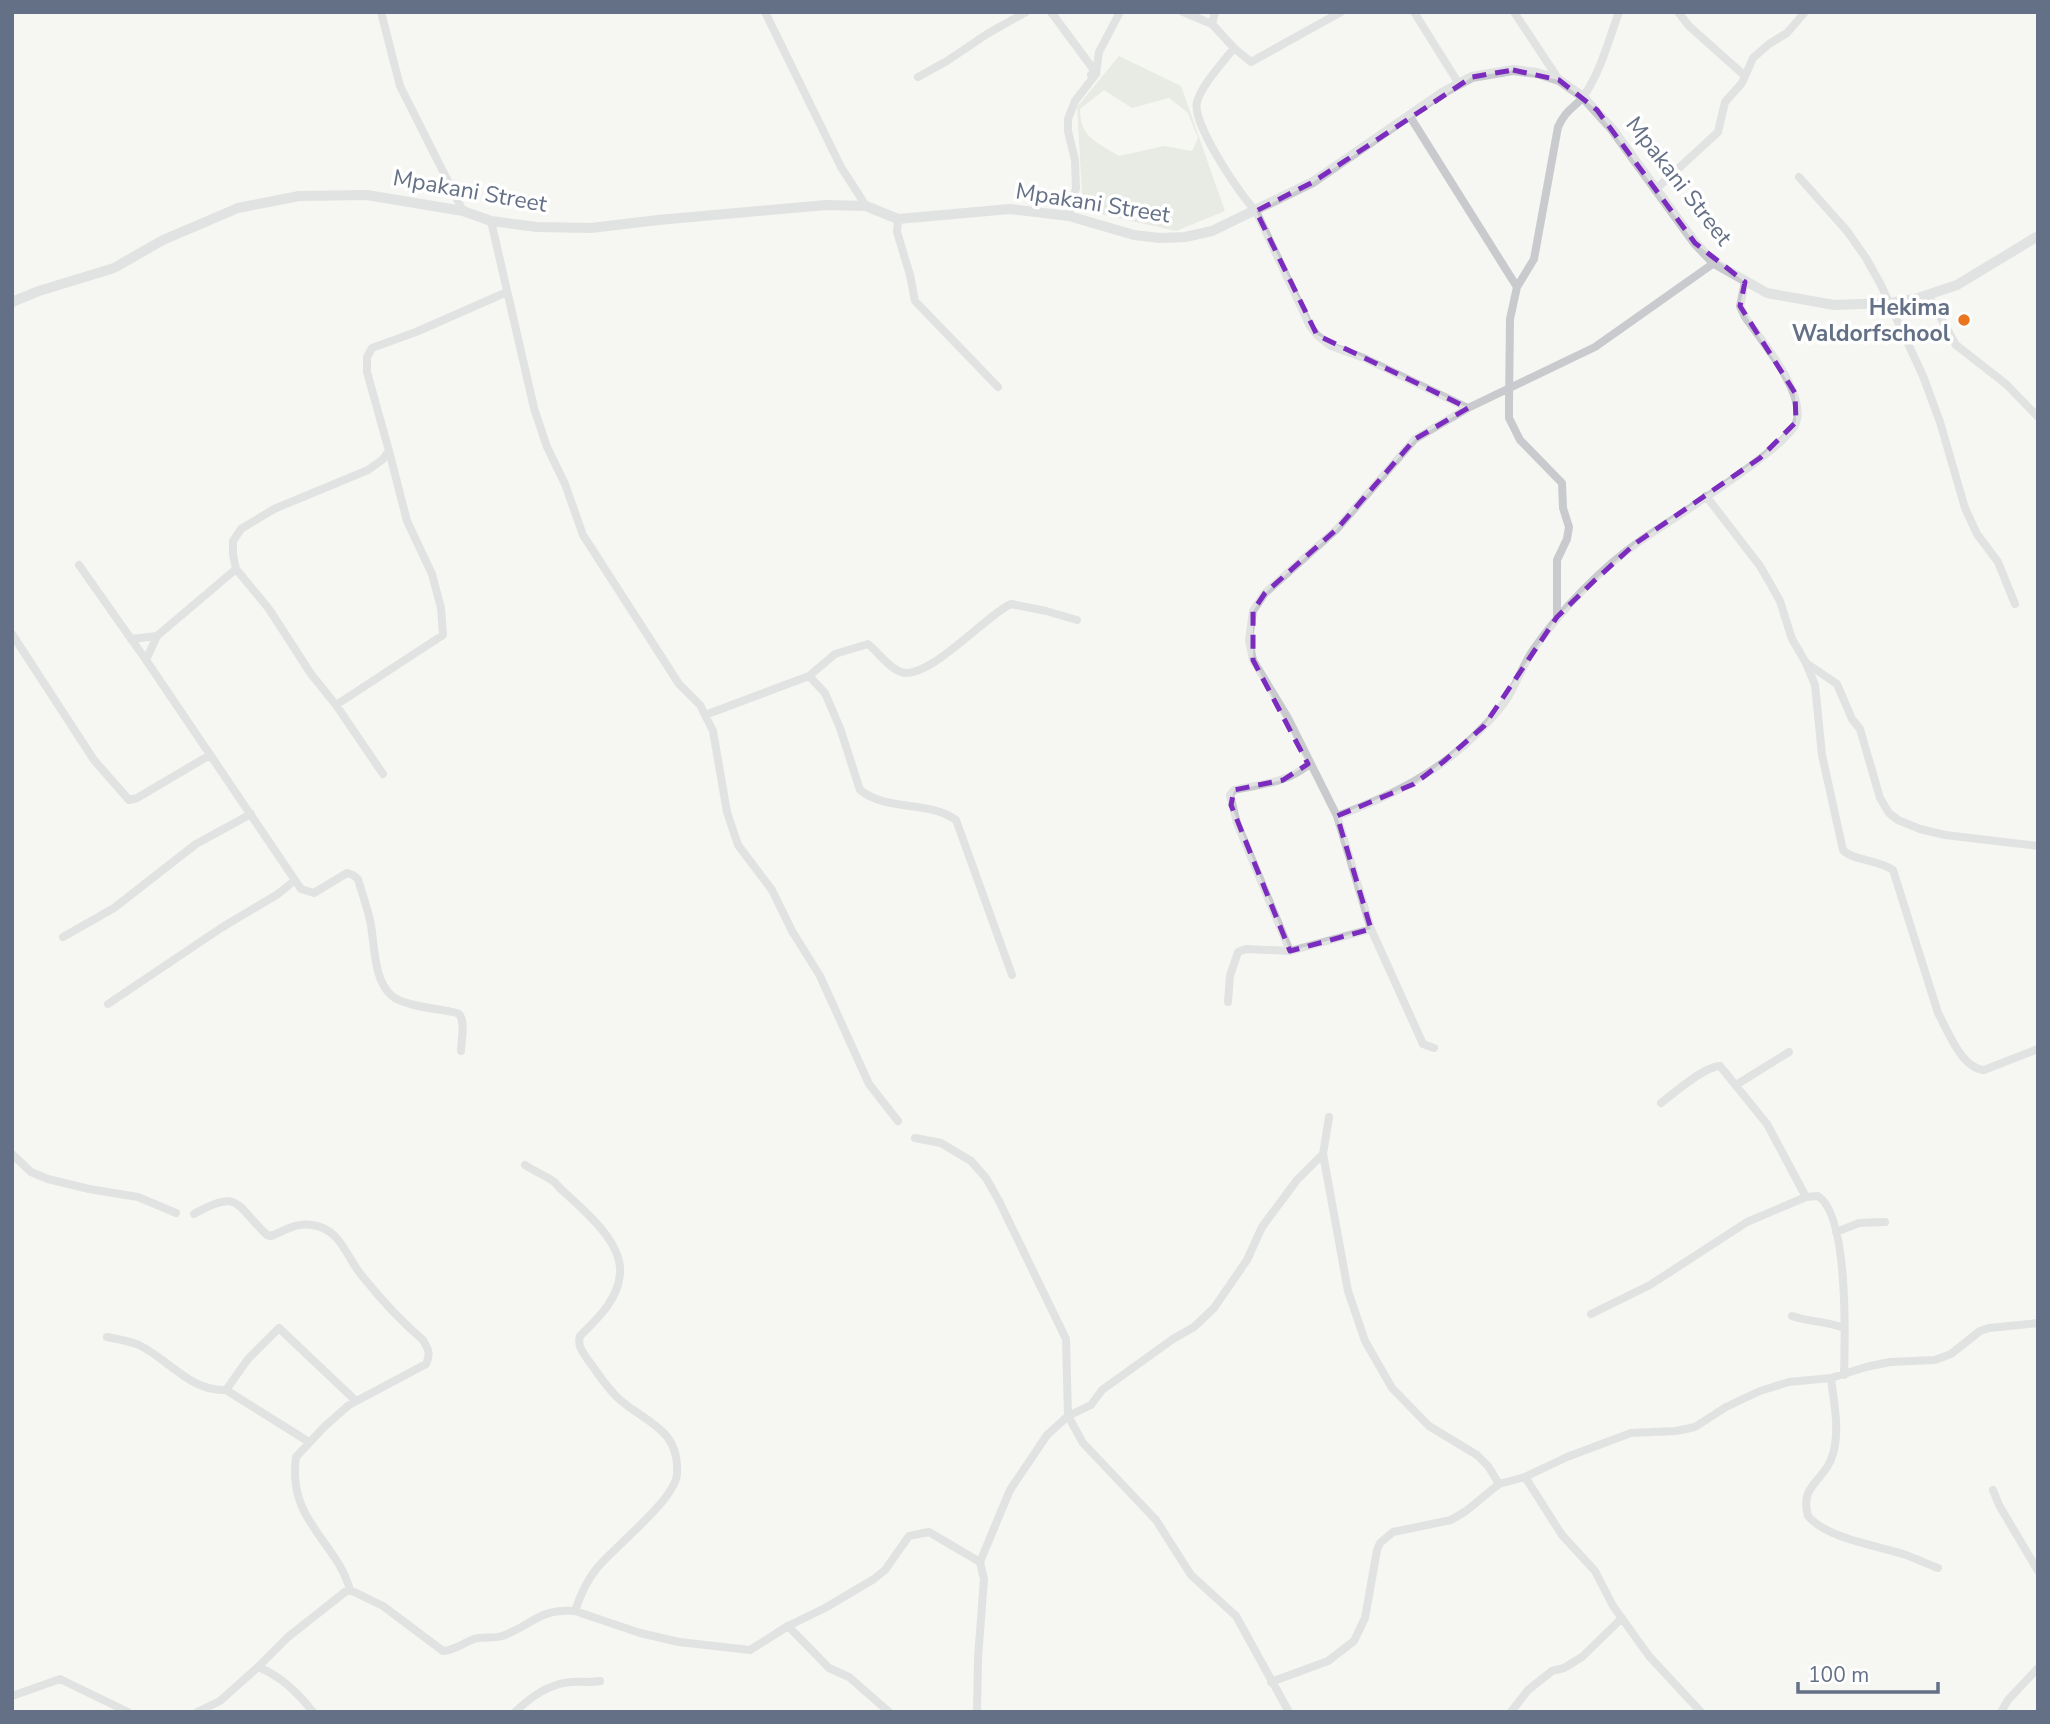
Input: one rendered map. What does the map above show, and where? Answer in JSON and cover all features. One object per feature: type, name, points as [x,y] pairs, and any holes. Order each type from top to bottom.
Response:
[{"type":"street","points":[[381,12],[400,86],[463,211]]},
{"type":"street","points":[[765,12],[828,142],[866,206]]},
{"type":"street","points":[[918,77],[1026,12]]},
{"type":"street","points":[[1051,12],[1094,71],[1071,100],[1064,122]]},
{"type":"street","points":[[1069,216],[1076,188],[1075,160],[1068,119],[1075,101],[1096,74],[1099,52],[1120,12]]},
{"type":"street","points":[[1183,12],[1212,24],[1251,62],[1341,12]]},
{"type":"street","points":[[1212,24],[1215,12]]},
{"type":"street","points":[[1414,12],[1459,84]]},
{"type":"street","points":[[1514,12],[1559,80]]},
{"type":"street","points":[[1558,617],[1557,560],[1567,539],[1569,527],[1563,508],[1562,483],[1513,430],[1510,418],[1509,332],[1517,287],[1534,259],[1558,127],[1568,109],[1583,97],[1592,82],[1619,12]]},
{"type":"street","points":[[1678,12],[1689,26],[1745,76]]},
{"type":"street","points":[[1655,190],[1718,132],[1725,102],[1745,76],[1749,64],[1759,52],[1787,33],[1805,12]]},
{"type":"street","points":[[1234,48],[1202,92],[1196,111],[1199,122],[1231,178],[1256,211],[1303,316],[1323,341],[1385,367],[1468,408]]},
{"type":"street","name":"Mpakani Street","points":[[12,302],[114,268],[163,240],[238,208],[299,196],[367,195],[463,211],[491,221],[591,228],[813,206],[866,206],[898,219],[1010,209],[1069,216],[1134,235],[1185,237],[1212,231],[1313,182],[1409,115],[1472,76],[1513,70],[1537,73],[1559,80],[1583,97],[1612,129],[1695,243],[1714,263],[1767,293],[1833,305],[1889,303],[1928,295],[1957,285],[2038,236]]},
{"type":"street","points":[[1409,115],[1517,287]]},
{"type":"street","points":[[1799,177],[1847,231],[1866,258],[1889,303],[1923,376],[1940,422],[1965,508],[1977,534],[1998,562],[2015,604]]},
{"type":"street","points":[[898,219],[897,232],[915,301],[998,387]]},
{"type":"street","points":[[491,221],[534,408],[583,535],[679,684],[700,705],[713,731],[727,812],[737,845],[772,890],[792,931],[820,976],[869,1084],[898,1121]]},
{"type":"street","points":[[1434,1048],[1423,1044],[1371,929],[1337,816],[1287,718],[1253,660],[1249,640],[1253,611],[1265,593],[1337,529],[1415,439],[1468,408],[1595,347],[1714,263]]},
{"type":"street","points":[[1337,816],[1384,799],[1414,784],[1443,762],[1484,726],[1508,697],[1532,652],[1558,617],[1636,543],[1760,458],[1791,432],[1797,422],[1798,403],[1795,393],[1740,306],[1745,282]]},
{"type":"street","points":[[337,705],[443,635],[441,608],[432,574],[407,521],[367,372],[367,358],[372,348],[507,292]]},
{"type":"street","points":[[1928,295],[1956,345],[2006,384],[2038,417]]},
{"type":"street","points":[[383,774],[337,705],[311,674],[269,609],[236,569],[233,541],[241,529],[274,509],[368,470],[382,460],[388,451]]},
{"type":"street","points":[[1706,496],[1760,566],[1780,601],[1792,639],[1815,685],[1822,755],[1843,850],[1847,855],[1875,861],[1893,870],[1938,1013],[1948,1032],[1964,1057],[1978,1070],[2038,1049]]},
{"type":"street","points":[[79,565],[301,889],[314,893],[347,873],[358,879],[370,919],[384,988],[401,1002],[435,1010],[456,1011],[462,1023],[461,1051]]},
{"type":"street","points":[[146,660],[157,636],[236,569]]},
{"type":"street","points":[[705,715],[808,676],[835,654],[868,644],[896,669],[902,673],[911,673],[942,657],[989,617],[1011,604],[1077,620]]},
{"type":"street","points":[[12,634],[94,760],[129,800],[210,755]]},
{"type":"street","points":[[131,639],[157,636]]},
{"type":"street","points":[[1806,663],[1837,684],[1852,719],[1860,729],[1880,798],[1889,813],[1898,820],[1933,832],[2038,846]]},
{"type":"street","points":[[808,676],[825,693],[840,728],[860,789],[887,803],[944,811],[956,820],[1012,975]]},
{"type":"street","points":[[1290,951],[1237,822],[1230,795],[1234,790],[1283,780],[1298,774],[1309,764]]},
{"type":"street","points":[[63,937],[114,908],[196,844],[251,814]]},
{"type":"street","points":[[108,1004],[221,928],[278,894],[295,880]]},
{"type":"street","points":[[1228,1002],[1230,976],[1238,952],[1246,948],[1290,951],[1371,929]]},
{"type":"street","points":[[1736,1085],[1789,1052]]},
{"type":"street","points":[[1661,1103],[1716,1066],[1724,1070],[1767,1124],[1806,1197]]},
{"type":"street","points":[[1329,1117],[1323,1154],[1348,1291],[1364,1341],[1392,1388],[1429,1426],[1477,1455],[1488,1466],[1499,1484]]},
{"type":"street","points":[[915,1138],[941,1143],[971,1161],[986,1178],[1066,1339],[1068,1416],[1083,1443],[1156,1520],[1191,1575],[1236,1616],[1289,1712]]},
{"type":"street","points":[[12,1154],[31,1172],[48,1179],[138,1197],[176,1213]]},
{"type":"street","points":[[977,1712],[984,1579],[980,1562],[1010,1490],[1047,1435],[1068,1416],[1091,1405],[1102,1390],[1194,1327],[1214,1308],[1247,1259],[1262,1227],[1297,1180],[1323,1154]]},
{"type":"street","points":[[525,1165],[554,1182],[582,1207],[601,1229],[617,1255],[620,1277],[613,1297],[598,1318],[580,1336],[579,1347],[607,1388],[627,1406],[660,1427],[670,1440],[676,1463],[674,1487],[594,1571],[575,1611]]},
{"type":"street","points":[[1591,1314],[1650,1285],[1747,1222],[1806,1197],[1818,1196],[1823,1199],[1836,1232],[1845,1295],[1844,1374]]},
{"type":"street","points":[[194,1214],[227,1199],[243,1209],[267,1235],[271,1236],[301,1224],[320,1227],[337,1237],[362,1277],[423,1340],[430,1357],[426,1364],[356,1401],[309,1442],[296,1457],[295,1467],[300,1500],[306,1516],[346,1576],[350,1590],[383,1606],[443,1651],[454,1650],[479,1638],[499,1637],[554,1610],[575,1611],[640,1633],[679,1642],[750,1650],[874,1579],[885,1570],[909,1536],[929,1532],[980,1562]]},
{"type":"street","points":[[1836,1232],[1859,1223],[1885,1222]]},
{"type":"street","points":[[1792,1316],[1844,1328]]},
{"type":"street","points":[[1271,1682],[1328,1661],[1354,1641],[1365,1618],[1377,1550],[1393,1532],[1451,1520],[1499,1484],[1525,1477],[1567,1457],[1632,1433],[1676,1432],[1695,1427],[1726,1407],[1760,1391],[1789,1382],[1831,1378],[1890,1362],[1935,1360],[1951,1354],[1980,1331],[2038,1323]]},
{"type":"street","points":[[226,1390],[248,1359],[279,1328],[356,1401]]},
{"type":"street","points":[[107,1337],[138,1345],[191,1381],[226,1390],[309,1442]]},
{"type":"street","points":[[1831,1378],[1837,1431],[1834,1452],[1828,1470],[1807,1493],[1805,1504],[1808,1516],[1845,1537],[1938,1568]]},
{"type":"street","points":[[1525,1477],[1562,1535],[1595,1571],[1622,1618],[1649,1656],[1701,1712]]},
{"type":"street","points":[[1993,1490],[1998,1505],[2038,1571]]},
{"type":"street","points":[[197,1712],[220,1701],[288,1637],[350,1590]]},
{"type":"street","points":[[1511,1712],[1528,1690],[1552,1671],[1564,1668],[1582,1657],[1622,1618]]},
{"type":"street","points":[[788,1626],[829,1668],[849,1676],[889,1712]]},
{"type":"street","points":[[258,1667],[285,1684],[313,1712]]},
{"type":"street","points":[[2001,1712],[2008,1700],[2038,1668]]},
{"type":"street","points":[[12,1696],[60,1679],[128,1712]]},
{"type":"street","points":[[515,1712],[534,1695],[554,1685],[572,1681],[600,1681]]},
{"type":"highlighted area","points":[[1513,70],[1559,80],[1597,110],[1695,243],[1745,282],[1740,306],[1795,393],[1796,422],[1760,458],[1636,543],[1595,580],[1557,617],[1484,726],[1443,762],[1414,784],[1337,816],[1371,929],[1290,951],[1231,805],[1234,790],[1283,780],[1308,764],[1253,660],[1253,611],[1265,593],[1337,529],[1415,439],[1468,408],[1317,335],[1256,211],[1313,182],[1472,77]]},
{"type":"shaded area","points":[[1119,56],[1181,86],[1225,211],[1176,231],[1083,210],[1077,107]],"holes":[[[1104,90],[1132,108],[1169,98],[1188,113],[1198,138],[1192,151],[1164,146],[1119,156],[1097,143],[1083,127],[1080,109]]]},
{"type":"place","name":"Hekima Waldorfschool","points":[[1964,320]]}]
